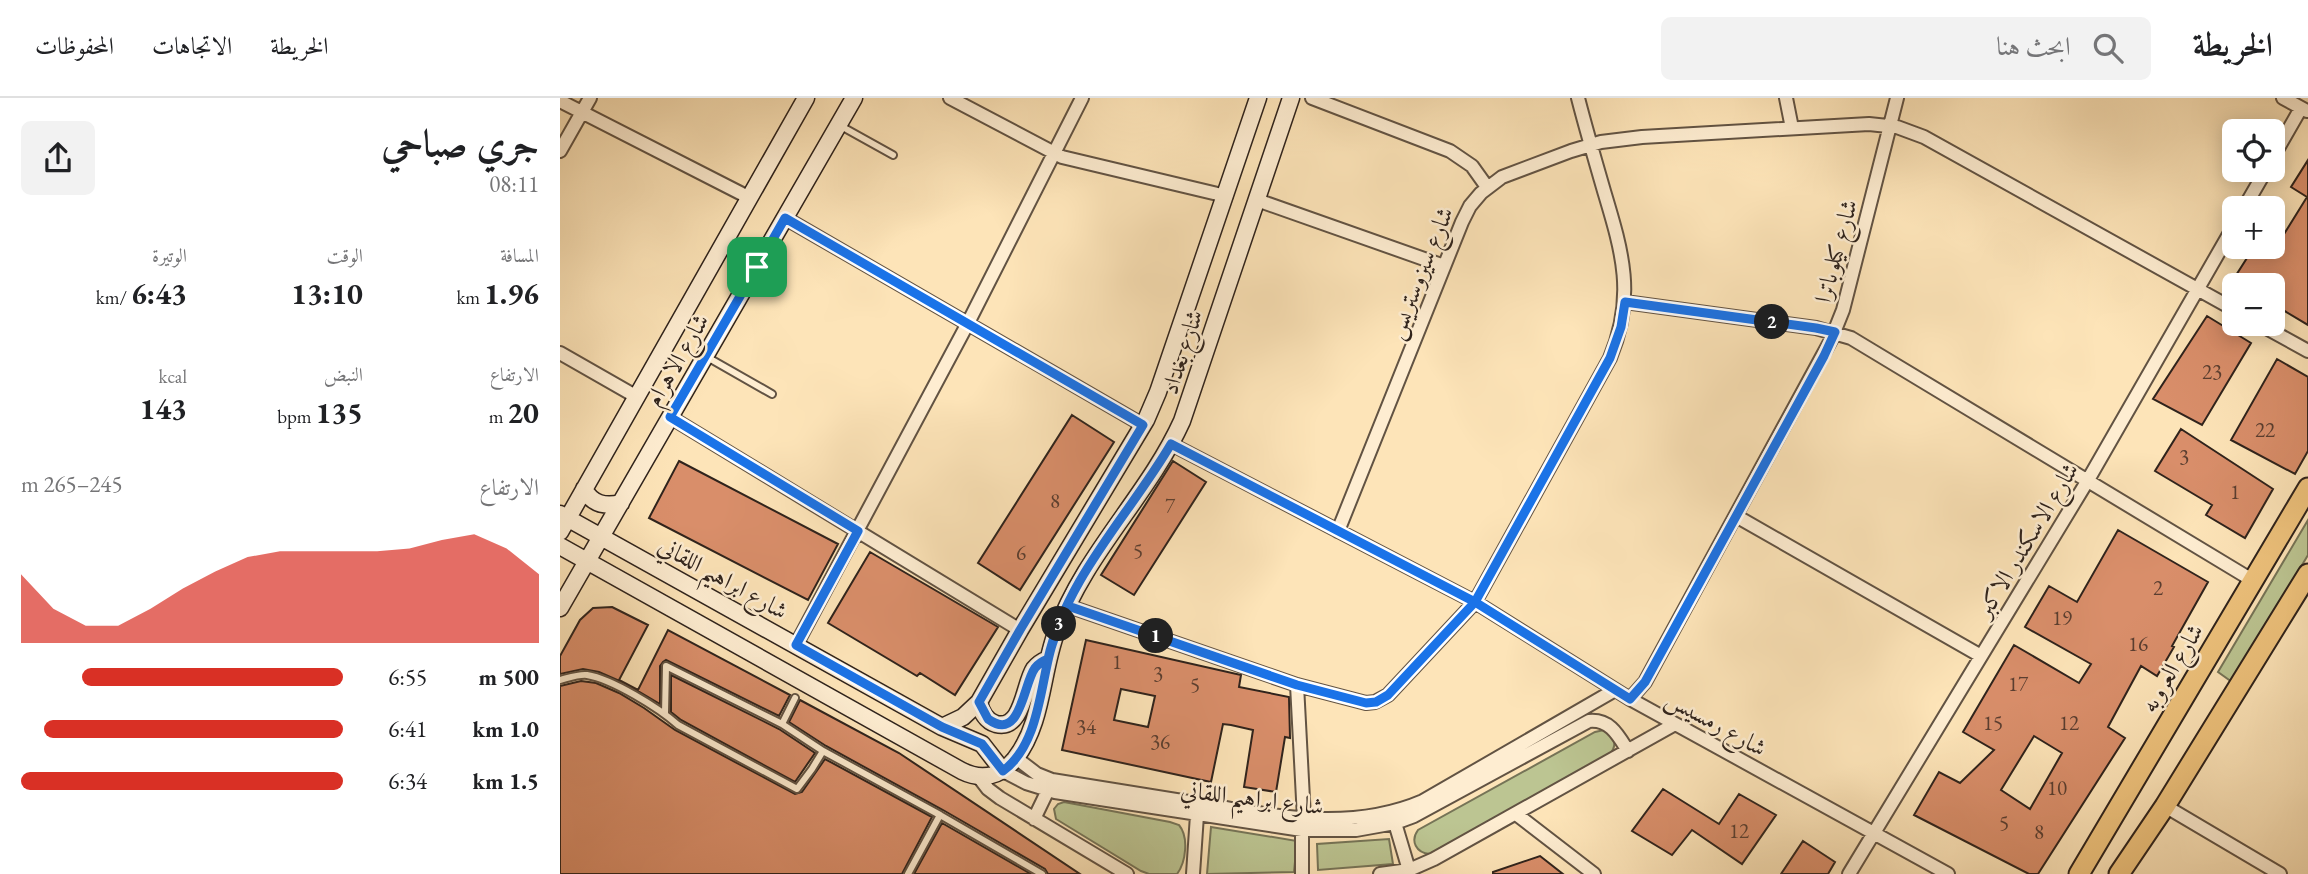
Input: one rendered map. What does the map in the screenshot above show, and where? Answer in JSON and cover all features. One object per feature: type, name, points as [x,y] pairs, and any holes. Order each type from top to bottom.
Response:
[{"type":"highway","name":"شارع العروبه","points":[[2078,874],[2308,488]]},
{"type":"highway","points":[[2119,874],[2165,806],[2308,574]]},
{"type":"main road","name":"شارع الاهرام","points":[[563,521],[637,397],[806,98]]},
{"type":"main road","name":"شارع الاهرام","points":[[560,608],[854,98]]},
{"type":"main road","name":"شارع بغداد","points":[[942,727],[963,718],[979,702],[1143,425],[1158,393],[1258,98]]},
{"type":"main road","name":"شارع بغداد","points":[[1016,758],[1035,718],[1055,635],[1068,606],[1109,536],[1171,444],[1185,414],[1291,98]]},
{"type":"main road","points":[[584,489],[587,495],[599,504],[621,503]]},
{"type":"main road","name":"شارع ابراهيم اللقاني","points":[[563,521],[601,536],[942,727],[982,744],[1003,771]]},
{"type":"main road","points":[[560,546],[970,774],[993,775],[1003,771],[1016,758]]},
{"type":"main road","points":[[979,702],[990,722],[1001,724],[1011,721],[1021,707],[1033,671],[1048,659]]},
{"type":"main road","points":[[970,774],[969,769],[981,755],[982,744]]},
{"type":"street","points":[[560,151],[590,98]]},
{"type":"street","points":[[950,98],[1055,155],[1226,196]]},
{"type":"street","points":[[796,645],[968,323],[1082,98]]},
{"type":"street","points":[[1312,98],[1450,151],[1472,166],[1487,187]]},
{"type":"street","points":[[1068,606],[1297,685],[1361,702],[1380,701],[1388,695],[1475,602],[1610,358],[1621,327],[1625,302],[1623,255],[1578,98]]},
{"type":"street","points":[[1786,98],[1792,128]]},
{"type":"street","name":"شارع كيلوباترا","points":[[1630,699],[1645,682],[1835,332],[1897,98]]},
{"type":"street","points":[[2283,98],[2305,110],[2285,140]]},
{"type":"street","points":[[560,101],[750,198]]},
{"type":"street","name":"شارع سيزوستريس","points":[[1338,531],[1465,214],[1487,187],[1510,174],[1591,145],[1631,138],[1869,124],[1891,126],[1924,137],[2222,303]]},
{"type":"street","points":[[1256,201],[1444,266]]},
{"type":"street","points":[[785,218],[1143,425]]},
{"type":"street","name":"شارع الاسكندر الاكبر","points":[[1849,874],[2088,480],[2222,247]]},
{"type":"street","points":[[1625,302],[1835,332],[1861,344],[2252,580]]},
{"type":"street","points":[[2281,336],[2308,351]]},
{"type":"street","points":[[560,353],[637,397]]},
{"type":"street","points":[[670,417],[1020,630]]},
{"type":"street","name":"شارع رمسيس","points":[[1171,444],[1475,602],[1630,699],[1948,874]]},
{"type":"street","points":[[1736,516],[1981,656]]},
{"type":"street","points":[[1297,685],[1303,824],[1302,874]]},
{"type":"street","name":"شارع ابراهيم اللقاني","points":[[1003,771],[1026,783],[1048,790],[1197,815],[1303,824],[1364,818],[1412,805],[1615,690]]},
{"type":"street","name":"شارع ابراهيم اللقاني","points":[[1016,758],[1037,774],[1052,780],[1346,831],[1395,823],[1432,807],[1589,721],[1609,725],[1628,751]]},
{"type":"street","points":[[1380,874],[1409,870],[1441,856],[1675,724]]},
{"type":"street","points":[[970,774],[991,792],[1127,874]]},
{"type":"street","points":[[1034,819],[1048,790]]},
{"type":"street","points":[[2165,806],[2280,874]]},
{"type":"street","points":[[1516,814],[1594,874]]},
{"type":"street","points":[[1193,874],[1197,815]]},
{"type":"street","points":[[1395,823],[1409,870]]},
{"type":"lane","points":[[838,125],[893,155]]},
{"type":"lane","points":[[705,356],[772,394]]},
{"type":"lane","points":[[665,713],[666,666],[782,724],[822,751],[1042,874]]},
{"type":"lane","points":[[560,680],[586,675],[622,688],[665,713],[678,724],[797,789],[822,751]]},
{"type":"lane","points":[[782,724],[795,698]]},
{"type":"lane","points":[[908,874],[940,815]]},
{"type":"green space","points":[[2308,520],[2308,555],[2232,682],[2218,672]]},
{"type":"green space","points":[[1604,730],[1614,741],[1614,748],[1609,755],[1430,854],[1416,846],[1418,830],[1595,732]]},
{"type":"green space","points":[[1064,802],[1179,825],[1185,843],[1184,856],[1177,874],[1149,874],[1141,871],[1056,819],[1054,809]]},
{"type":"green space","points":[[1211,827],[1297,841],[1294,872],[1207,874]]},
{"type":"green space","points":[[1389,839],[1393,864],[1318,870],[1317,844]]},
{"type":"building","points":[[2308,160],[2308,325],[2285,311],[2285,273],[2237,273],[2246,259],[2285,259],[2285,232],[2307,197],[2291,187]]},
{"type":"building","points":[[2207,316],[2222,325],[2222,336],[2240,336],[2251,343],[2202,425],[2153,399]]},
{"type":"building","points":[[2277,359],[2308,377],[2308,451],[2295,474],[2231,440]]},
{"type":"building","points":[[1072,415],[1114,442],[1020,590],[978,563]]},
{"type":"building","points":[[2181,429],[2273,489],[2245,538],[2206,515],[2212,505],[2155,471]]},
{"type":"building","points":[[679,461],[838,544],[808,600],[649,518]]},
{"type":"building","points":[[1173,461],[1206,482],[1134,595],[1101,575]]},
{"type":"building","points":[[2118,530],[2208,582],[2157,676],[2141,666],[2108,727],[2125,738],[2038,874],[2029,874],[1914,815],[1939,772],[1960,783],[1994,750],[1963,732],[2014,645],[2079,683],[2091,664],[2025,627],[2049,586],[2077,602]],"holes":[[[2034,736],[2062,753],[2030,809],[2001,790]]]},
{"type":"building","points":[[870,552],[998,627],[955,695],[920,673],[917,676],[828,623]]},
{"type":"building","points":[[612,607],[648,625],[619,680],[638,690],[668,630],[790,695],[779,716],[666,660],[660,666],[660,704],[599,672],[583,669],[560,674],[560,656],[580,620],[593,608]]},
{"type":"building","points":[[1086,640],[1241,675],[1239,687],[1289,697],[1290,738],[1285,737],[1276,792],[1244,787],[1253,730],[1231,725],[1223,724],[1211,782],[1062,750]],"holes":[[[1121,689],[1155,696],[1148,727],[1114,720]]]},
{"type":"building","points":[[671,675],[779,729],[815,753],[795,782],[671,712]]},
{"type":"building","points":[[581,681],[596,683],[619,693],[675,730],[795,794],[802,792],[825,759],[932,817],[902,874],[560,874],[560,686]]},
{"type":"building","points":[[800,700],[899,753],[1080,874],[1048,874],[1045,869],[943,810],[826,746],[789,722]]},
{"type":"building","points":[[1663,789],[1719,824],[1739,794],[1776,815],[1742,864],[1692,830],[1672,855],[1632,831]]},
{"type":"building","points":[[942,823],[1031,874],[914,874]]},
{"type":"building","points":[[1803,841],[1835,862],[1828,874],[1781,874]]},
{"type":"building","points":[[1540,856],[1563,874],[1493,874],[1493,872]]},
{"type":"route","points":[[757,267],[670,417],[858,531],[796,645],[942,727],[982,744],[1003,771],[1016,758],[1031,730],[1052,643],[1068,606],[1297,685],[1366,703],[1376,702],[1388,695],[1475,602],[1630,699],[1645,682],[1835,332],[1625,302],[1621,327],[1610,358],[1475,602],[1171,444],[1076,590],[1068,606],[1058,627],[1052,643],[1048,659],[1033,671],[1016,716],[1008,723],[1001,724],[988,719],[979,702],[1143,425],[785,218],[757,267]]}]
